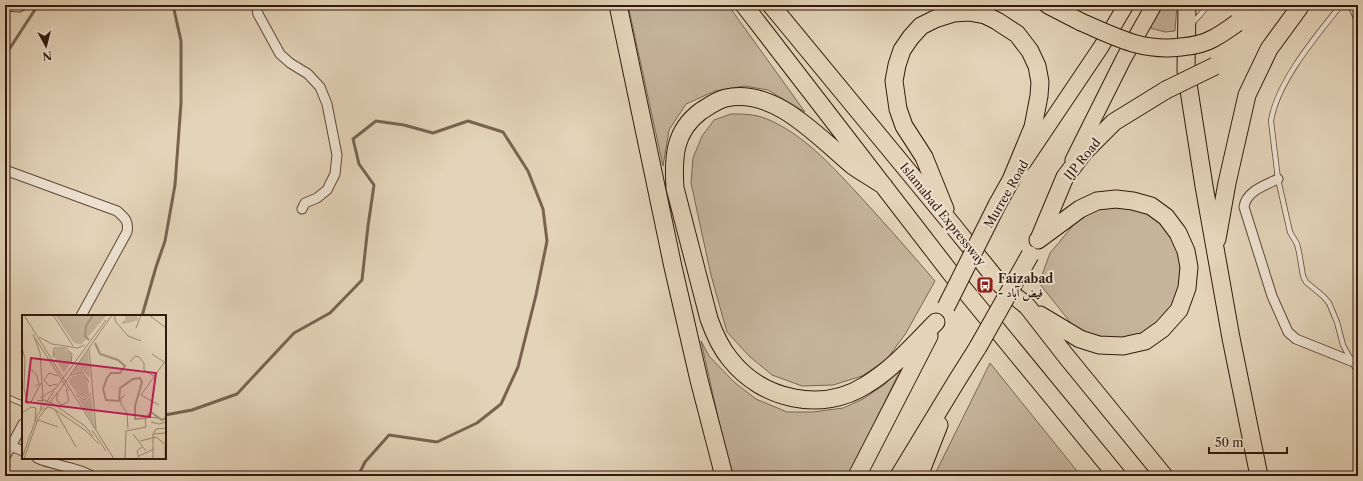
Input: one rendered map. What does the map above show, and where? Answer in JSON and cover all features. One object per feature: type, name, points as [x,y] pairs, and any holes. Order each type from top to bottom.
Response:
[{"type":"highway","points":[[618,5],[673,267],[699,380],[724,476]]},
{"type":"highway","points":[[744,5],[953,276],[1117,476]]},
{"type":"highway","name":"Islamabad Expressway","points":[[771,5],[1001,285],[1027,306],[1164,476]]},
{"type":"highway","points":[[1048,5],[1081,22],[1126,41],[1150,48],[1167,49],[1186,47],[1204,42],[1214,38],[1237,23]]},
{"type":"highway","points":[[1187,5],[1186,71],[1215,250],[1259,476]]},
{"type":"highway","points":[[1215,250],[1247,95],[1269,49],[1299,8]]},
{"type":"highway","points":[[950,222],[924,157],[904,126],[895,95],[894,81],[902,50],[921,26],[935,19],[954,13],[969,12],[985,15],[1017,34],[1030,51],[1037,66],[1040,82],[1039,96],[1033,127],[1012,180]]},
{"type":"highway","name":"IJP Road","points":[[1034,247],[1065,177],[1084,152],[1114,122],[1166,90],[1215,66]]},
{"type":"highway","points":[[884,186],[855,167],[812,130],[792,116],[776,106],[743,97],[725,98],[711,104],[698,113],[684,128],[677,145],[673,165],[675,188],[709,319],[717,339],[730,359],[745,375],[762,386],[780,395],[812,401],[848,395],[866,386],[883,374],[936,322]]},
{"type":"highway","name":"Murree Road","points":[[857,476],[936,322],[946,307],[997,205],[1012,180]]},
{"type":"highway","points":[[899,476],[978,347],[1034,247],[1080,209],[1097,201],[1116,199],[1152,206],[1166,217],[1178,233],[1186,251],[1189,267],[1188,288],[1178,310],[1162,329],[1145,341],[1123,346],[1099,344],[1080,339],[1027,306]]},
{"type":"highway","points":[[919,476],[956,382]]},
{"type":"highway","points":[[1079,431],[1102,476]]},
{"type":"main road","name":"Murree Road","points":[[1012,180],[1101,47],[1126,5]]},
{"type":"main road","points":[[1065,177],[1124,58],[1154,5]]},
{"type":"street","points":[[5,6],[19,7],[22,5]]},
{"type":"street","points":[[256,5],[258,14],[280,54],[290,63],[308,74],[320,87],[327,104],[337,155],[335,174],[327,190],[317,198],[305,203],[302,209]]},
{"type":"street","points":[[1354,5],[1358,17]]},
{"type":"street","points":[[5,170],[117,211],[124,217],[128,225],[127,232],[82,315]]},
{"type":"street","points":[[1278,179],[1249,195],[1244,207],[1272,296],[1288,332],[1296,339],[1351,361]]},
{"type":"street","points":[[5,457],[22,426]]},
{"type":"street","points":[[11,446],[22,451]]},
{"type":"street","points":[[39,459],[85,472],[92,476]]},
{"type":"lane","points":[[1186,29],[1208,5]]},
{"type":"lane","points":[[1341,5],[1309,47],[1278,96],[1271,121],[1278,179],[1290,232],[1297,244],[1303,276],[1309,285],[1329,303],[1337,322],[1343,345],[1358,373]]},
{"type":"lane","points":[[5,396],[22,404]]},
{"type":"shaded area","points":[[628,5],[728,5],[805,112],[768,90],[744,86],[715,91],[686,104],[669,130],[663,166]]},
{"type":"shaded area","points":[[1163,5],[1177,5],[1175,31],[1165,32],[1150,28]]},
{"type":"shaded area","points":[[731,114],[744,114],[762,117],[780,125],[804,141],[846,181],[935,281],[906,333],[887,359],[862,376],[833,385],[802,386],[772,375],[749,356],[727,332],[711,275],[691,183],[693,158],[702,136],[714,120]]},
{"type":"shaded area","points":[[1102,207],[1129,207],[1148,212],[1162,224],[1177,243],[1183,265],[1175,304],[1146,333],[1130,338],[1096,337],[1074,327],[1039,283],[1050,253],[1081,216]]},
{"type":"shaded area","points":[[701,341],[709,356],[734,382],[756,399],[787,412],[813,412],[843,408],[863,399],[884,385],[901,369],[848,476],[731,476]]},
{"type":"shaded area","points":[[990,363],[1081,476],[934,476]]},
{"type":"waterway","points":[[5,52],[10,48],[38,5]]},
{"type":"waterway","points":[[142,315],[165,241],[175,185],[181,103],[181,41],[173,5]]},
{"type":"waterway","points":[[166,415],[192,410],[237,394],[294,333],[330,313],[362,280],[374,185],[359,164],[353,139],[376,121],[404,125],[433,133],[468,121],[503,132],[528,171],[543,209],[547,241],[536,295],[518,367],[501,404],[477,423],[437,442],[389,435],[365,462],[358,476]]},
{"type":"place","name":"Faizabad - فیض آباد","points":[[985,285]]}]
